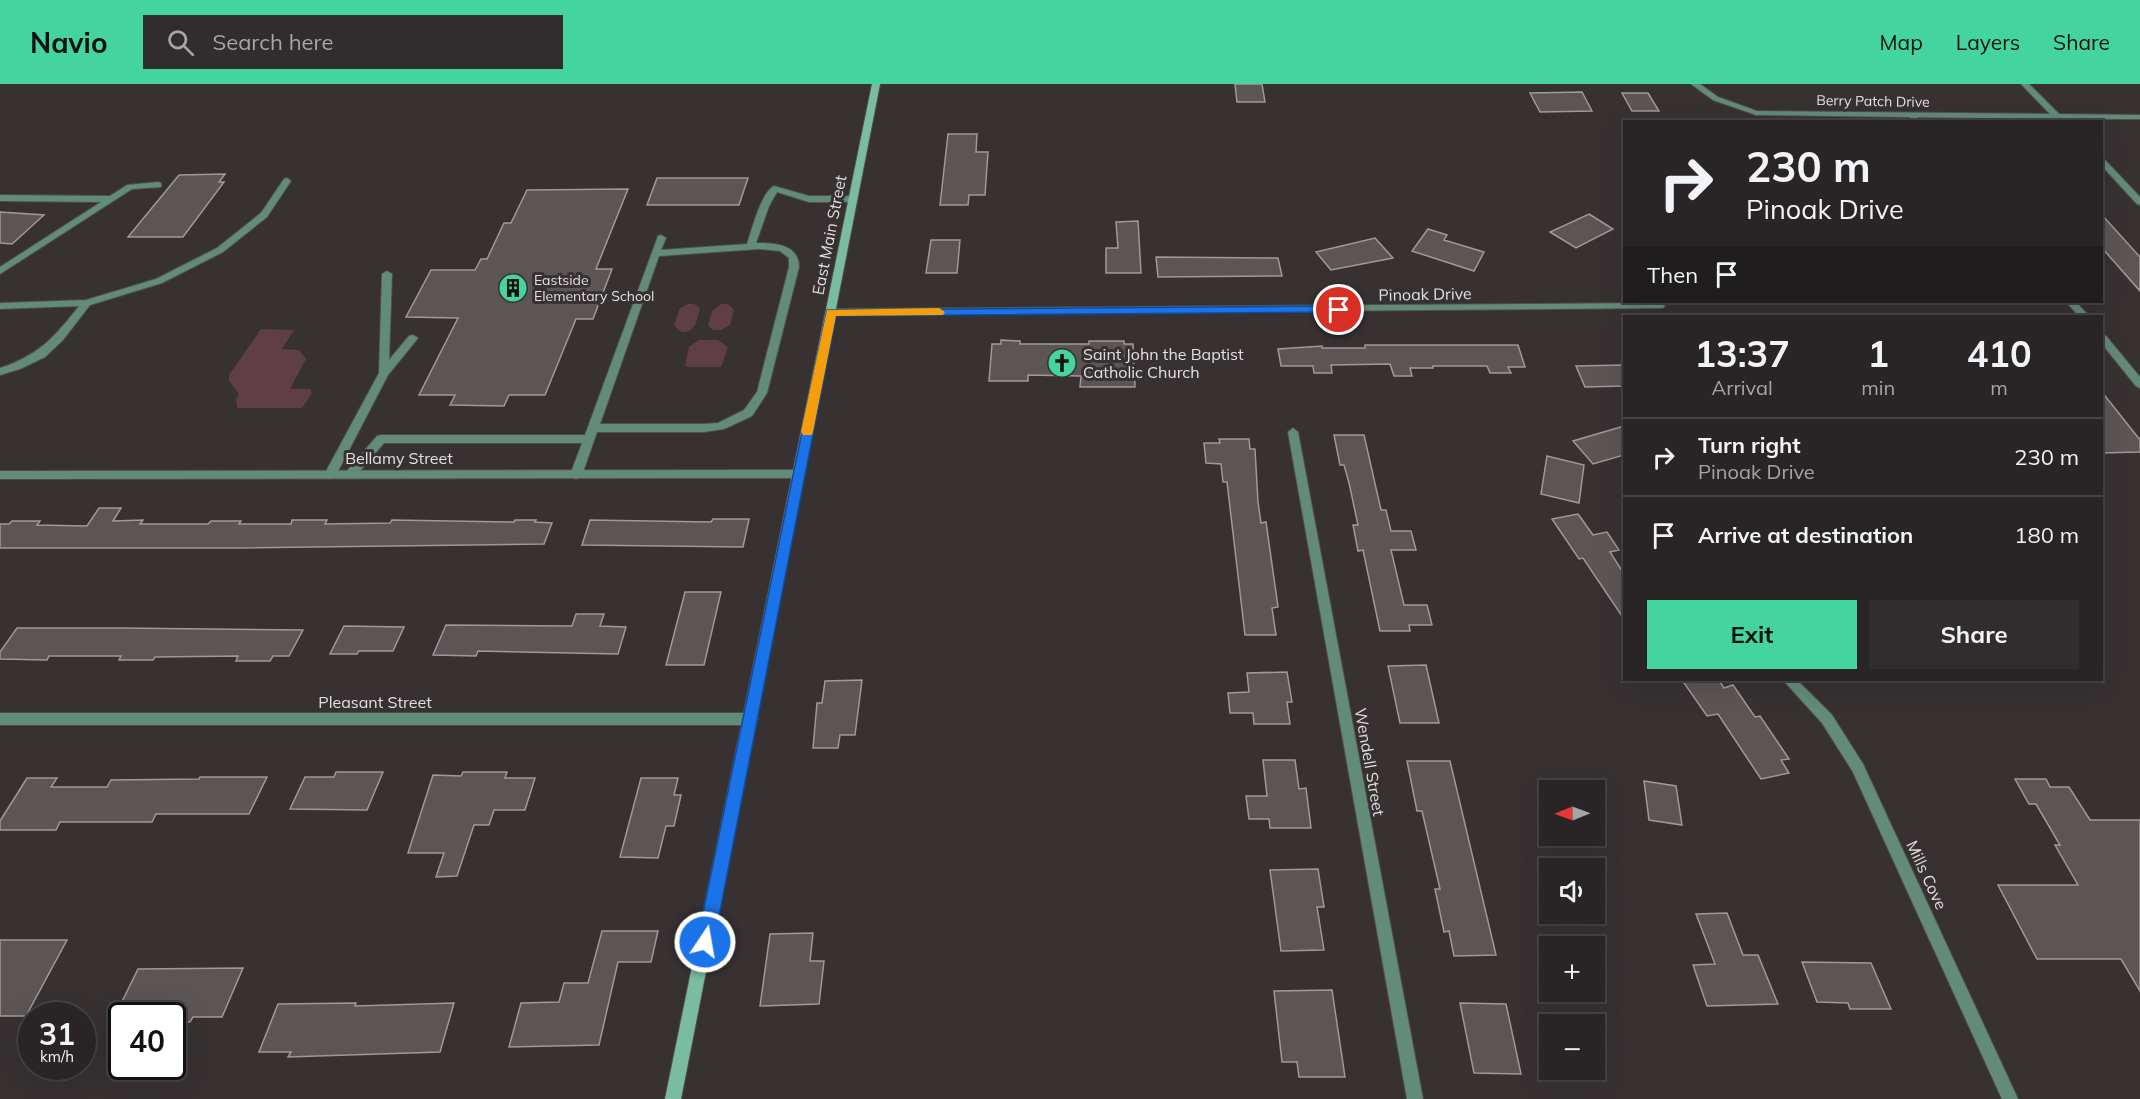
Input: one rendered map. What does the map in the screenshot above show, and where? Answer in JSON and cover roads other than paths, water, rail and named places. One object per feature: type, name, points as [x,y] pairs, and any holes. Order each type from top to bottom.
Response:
[{"type":"street","name":"East Main Street","points":[[673,1099],[751,719],[876,84]]},
{"type":"street","name":"Berry Patch Drive","points":[[1695,84],[1703,92],[1730,105],[1756,113],[1915,118],[2140,117]]},
{"type":"street","points":[[2025,84],[2060,119]]},
{"type":"street","points":[[2103,163],[2140,202]]},
{"type":"street","points":[[0,306],[87,303],[159,281],[220,250],[264,215],[287,181]]},
{"type":"street","points":[[0,271],[130,187],[158,185]]},
{"type":"street","points":[[750,247],[765,206],[774,189],[809,199],[853,199]]},
{"type":"street","points":[[0,198],[111,199]]},
{"type":"street","points":[[576,475],[661,238]]},
{"type":"street","points":[[350,475],[381,439],[591,434],[720,426],[748,413],[757,404],[762,393],[795,260],[792,254],[776,246],[656,253]]},
{"type":"street","points":[[384,373],[387,274]]},
{"type":"street","points":[[0,372],[33,360],[51,349],[87,303]]},
{"type":"street","points":[[2072,303],[2083,315]]},
{"type":"street","name":"Pinoak Drive","points":[[831,312],[1660,306]]},
{"type":"street","points":[[330,475],[384,373],[413,338]]},
{"type":"street","points":[[2103,339],[2140,384]]},
{"type":"street","name":"Wendell Street","points":[[1293,432],[1415,1099]]},
{"type":"street","name":"Bellamy Street","points":[[0,475],[799,474]]},
{"type":"street","name":"Mills Cove","points":[[1790,681],[1827,719],[1858,768],[2010,1099]]},
{"type":"street","name":"Pleasant Street","points":[[0,719],[751,719]]},
{"type":"place","name":"Eastside Elementary School","points":[[513,288]]},
{"type":"place","name":"Saint John the Baptist Catholic Church","points":[[1062,363]]}]
